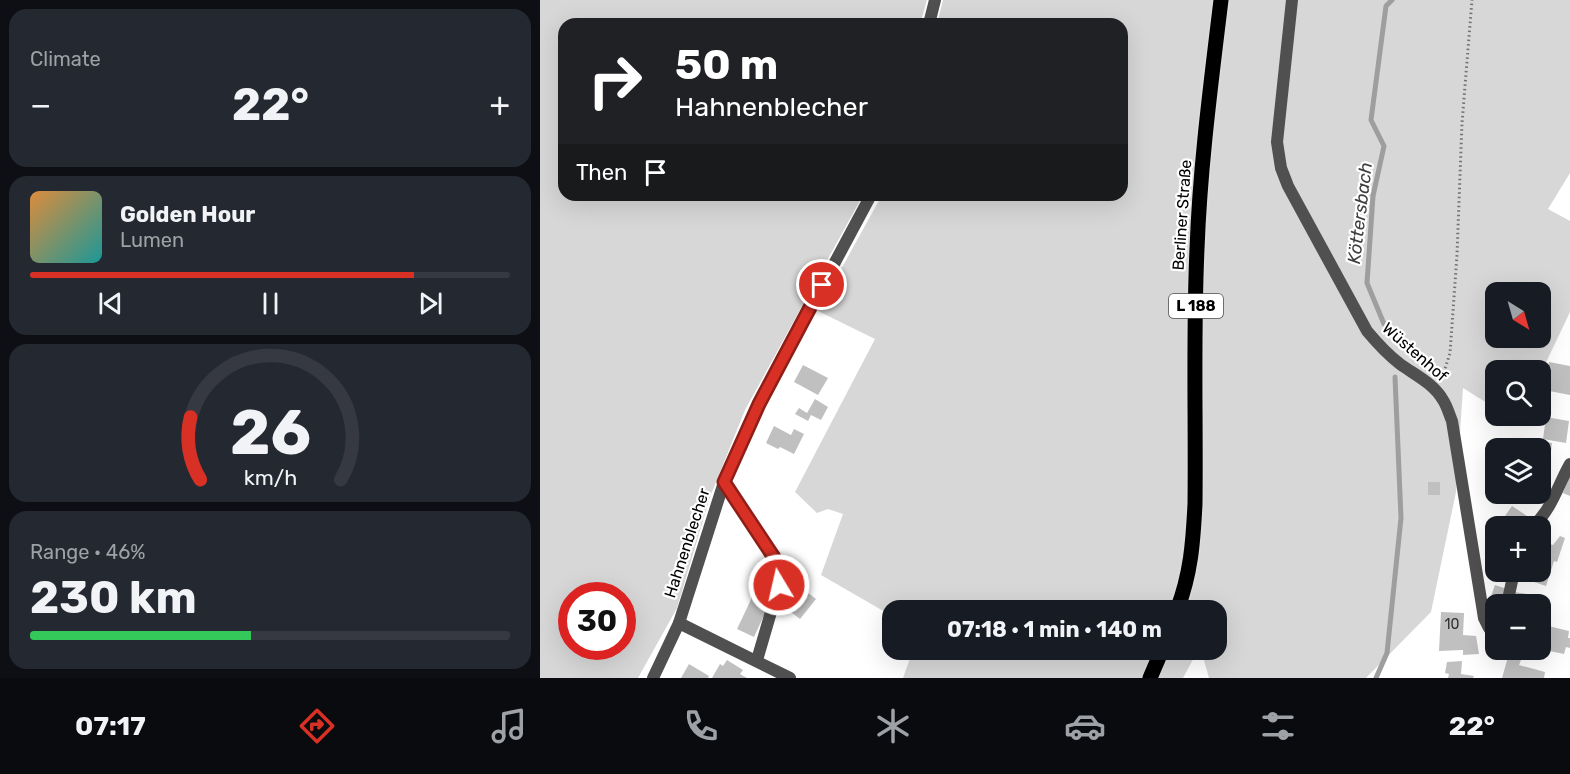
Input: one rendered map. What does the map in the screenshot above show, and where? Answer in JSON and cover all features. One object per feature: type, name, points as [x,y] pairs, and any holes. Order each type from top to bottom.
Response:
[{"type":"main road","name":"Berliner Straße","points":[[1181,600],[1190,565],[1193,541],[1197,248],[1201,182],[1221,0]]},
{"type":"main road","points":[[1149,678],[1157,660]]},
{"type":"street","points":[[930,18],[935,0]]},
{"type":"street","name":"Wüstenhof","points":[[1292,0],[1277,142],[1281,168],[1293,195],[1367,331],[1380,347],[1432,387],[1443,400],[1452,421],[1485,620]]},
{"type":"street","name":"Hahnenblecher","points":[[653,678],[679,623],[724,482],[759,404],[868,201]]},
{"type":"street","points":[[1542,516],[1570,464]]},
{"type":"street","points":[[724,482],[783,571],[756,660]]},
{"type":"street","points":[[679,623],[790,678]]},
{"type":"path","points":[[1432,387],[1444,372],[1450,353],[1457,255],[1462,123],[1472,0]]},
{"type":"shaded area","points":[[540,0],[927,0],[922,18],[558,18],[558,201],[860,201],[745,410],[710,497],[677,608],[638,678],[540,678]]},
{"type":"shaded area","points":[[943,0],[1570,0],[1570,173],[1548,209],[1570,221],[1570,312],[1547,360],[1485,360],[1485,402],[1463,388],[1456,492],[1431,612],[1366,678],[1209,678],[1204,660],[1227,660],[1227,600],[882,600],[882,610],[821,575],[843,514],[828,509],[817,513],[795,492],[875,339],[818,311],[879,201],[1128,201],[1128,18],[938,18]]},
{"type":"shaded area","points":[[909,660],[1193,660],[1183,678],[903,678]]},
{"type":"building","points":[[1551,362],[1570,366],[1570,395],[1551,391]]},
{"type":"building","points":[[803,365],[828,378],[818,395],[794,382]]},
{"type":"building","points":[[815,399],[828,407],[821,420],[811,415],[808,421],[795,414],[799,408],[807,413]]},
{"type":"building","points":[[1551,418],[1569,421],[1566,443],[1543,438],[1545,426],[1551,426]]},
{"type":"building","points":[[774,426],[791,435],[794,429],[804,434],[794,454],[766,443]]},
{"type":"building","points":[[1570,475],[1570,496],[1563,493]]},
{"type":"building","points":[[1428,482],[1440,482],[1440,495],[1428,495]]},
{"type":"building","points":[[1512,506],[1527,516],[1505,516]]},
{"type":"building","points":[[1560,536],[1565,538],[1557,562],[1554,561],[1551,570],[1551,544],[1553,545]]},
{"type":"building","points":[[793,581],[816,599],[800,619],[777,601]]},
{"type":"building","points":[[1534,582],[1547,582],[1546,586]]},
{"type":"building","points":[[1495,585],[1507,589],[1505,594],[1492,594]]},
{"type":"building","points":[[756,589],[773,596],[754,637],[737,629]]},
{"type":"building","points":[[1441,612],[1464,613],[1463,635],[1476,636],[1479,654],[1463,655],[1463,650],[1439,651]]},
{"type":"building","points":[[1551,627],[1569,631],[1570,648],[1566,647],[1564,654],[1551,651]]},
{"type":"building","points":[[727,660],[743,670],[740,674],[747,678],[712,678],[720,664],[723,666]]},
{"type":"building","points":[[1507,660],[1521,660],[1519,665],[1545,672],[1544,678],[1502,678]]},
{"type":"building","points":[[1462,661],[1461,674],[1474,676],[1473,678],[1448,678],[1449,674],[1445,673],[1447,662]]},
{"type":"building","points":[[689,664],[709,676],[708,678],[681,678]]},
{"type":"waterway","name":"Köttersbach","points":[[1384,324],[1367,283],[1373,196],[1384,146],[1371,120],[1386,6],[1392,0]]},
{"type":"waterway","name":"Köttersbach","points":[[1376,678],[1387,653],[1401,518],[1395,377]]},
{"type":"route","points":[[779,585],[783,571],[724,482],[759,404],[822,285]]}]
